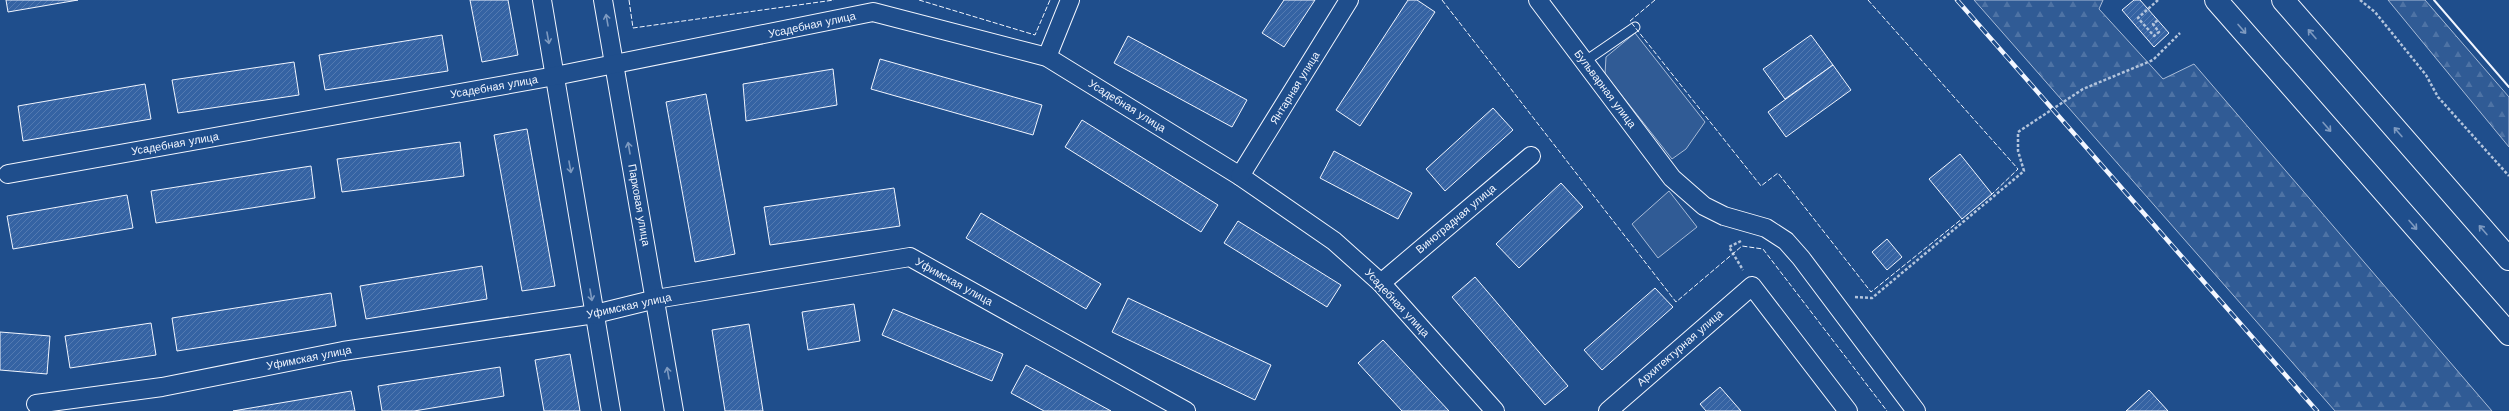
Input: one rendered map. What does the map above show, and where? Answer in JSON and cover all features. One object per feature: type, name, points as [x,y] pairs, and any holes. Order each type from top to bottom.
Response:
[{"type":"highway","points":[[2216,0],[2509,334]]},
{"type":"highway","points":[[2283,0],[2509,259]]},
{"type":"street","points":[[542,0],[611,411]]},
{"type":"street","name":"Парковая улица","points":[[604,0],[674,411]]},
{"type":"street","points":[[1047,58],[1070,0]]},
{"type":"street","name":"Янтарная улица","points":[[1240,176],[1349,0]]},
{"type":"street","name":"Бульварная улица","points":[[1538,0],[1672,178],[1704,206],[1724,216],[1766,228],[1786,241],[1801,258],[1916,411]]},
{"type":"street","name":"Усадебная улица","points":[[8,174],[614,65],[873,12],[1047,58],[1240,176],[1334,241],[1381,283],[1495,411]]},
{"type":"street","name":"Виноградная улица","points":[[1381,283],[1531,156]]},
{"type":"street","name":"Уфимская улица","points":[[36,404],[162,387],[343,351],[595,314],[656,299],[910,258],[1186,411]]},
{"type":"street","name":"Архитектурная улица","points":[[1608,411],[1752,286],[1848,411]]},
{"type":"lane","points":[[1584,62],[1635,28]]},
{"type":"path","points":[[2158,0],[2138,18],[2154,36],[2159,32],[2153,24],[2158,20]]},
{"type":"path","points":[[2360,0],[2374,12],[2426,74],[2438,96],[2509,176]]},
{"type":"path","points":[[1872,298],[2024,171],[2018,151],[2018,132],[2083,89],[2153,60],[2180,33]]},
{"type":"green space","points":[[1974,0],[2103,0],[2099,9],[2163,79],[2194,64],[2492,411],[2335,411]]},
{"type":"green space","points":[[2388,0],[2425,0],[2509,97],[2509,147]]},
{"type":"shaded area","points":[[1635,33],[1705,122],[1686,149],[1672,159],[1605,74],[1606,57]]},
{"type":"shaded area","points":[[1669,191],[1697,227],[1658,258],[1632,224]]},
{"type":"building","points":[[6,0],[78,0],[8,12]]},
{"type":"building","points":[[470,0],[508,0],[518,55],[482,62]]},
{"type":"building","points":[[1284,0],[1315,0],[1284,47],[1262,33]]},
{"type":"building","points":[[1408,0],[1417,0],[1435,12],[1360,126],[1336,110]]},
{"type":"building","points":[[2134,0],[2140,0],[2169,33],[2154,47],[2122,10]]},
{"type":"building","points":[[442,35],[448,71],[325,90],[319,55]]},
{"type":"building","points":[[1811,35],[1833,65],[1785,99],[1763,69]]},
{"type":"building","points":[[1128,36],[1247,100],[1232,127],[1114,63]]},
{"type":"building","points":[[880,59],[1042,105],[1033,135],[871,89]]},
{"type":"building","points":[[294,62],[299,95],[178,113],[172,80]]},
{"type":"building","points":[[1833,65],[1851,90],[1786,137],[1768,112]]},
{"type":"building","points":[[833,69],[837,105],[746,121],[743,84]]},
{"type":"building","points":[[145,84],[151,119],[23,141],[18,106]]},
{"type":"building","points":[[706,94],[735,254],[695,262],[666,102]]},
{"type":"building","points":[[1493,108],[1513,130],[1445,191],[1426,169]]},
{"type":"building","points":[[1082,120],[1218,205],[1201,232],[1065,147]]},
{"type":"building","points":[[527,129],[555,286],[522,291],[494,135]]},
{"type":"building","points":[[460,142],[464,176],[342,192],[337,159]]},
{"type":"building","points":[[1334,151],[1412,193],[1398,219],[1320,178]]},
{"type":"building","points":[[1960,154],[1992,194],[1962,219],[1929,179]]},
{"type":"building","points":[[311,166],[315,198],[156,223],[151,191]]},
{"type":"building","points":[[1561,183],[1583,207],[1519,268],[1496,244]]},
{"type":"building","points":[[894,188],[900,226],[770,245],[764,207]]},
{"type":"building","points":[[127,195],[133,228],[13,249],[7,216]]},
{"type":"building","points":[[981,213],[1101,284],[1086,309],[966,238]]},
{"type":"building","points":[[1238,221],[1341,285],[1327,307],[1224,243]]},
{"type":"building","points":[[1887,239],[1902,257],[1887,270],[1872,252]]},
{"type":"building","points":[[482,266],[487,299],[366,319],[360,286]]},
{"type":"building","points":[[1475,277],[1568,386],[1545,405],[1452,297]]},
{"type":"building","points":[[1655,288],[1673,307],[1602,370],[1584,350]]},
{"type":"building","points":[[331,293],[336,326],[177,351],[172,318]]},
{"type":"building","points":[[1128,298],[1271,365],[1255,400],[1112,332]]},
{"type":"building","points":[[854,304],[860,341],[808,350],[802,312]]},
{"type":"building","points":[[893,309],[1003,354],[992,381],[882,335]]},
{"type":"building","points":[[151,323],[156,355],[70,368],[65,336]]},
{"type":"building","points":[[749,324],[763,411],[725,411],[712,330]]},
{"type":"building","points":[[0,332],[50,336],[47,374],[0,370]]},
{"type":"building","points":[[1383,340],[1449,411],[1402,411],[1358,363]]},
{"type":"building","points":[[570,354],[580,411],[544,411],[535,360]]},
{"type":"building","points":[[1026,365],[1111,411],[1044,411],[1011,393]]},
{"type":"building","points":[[500,367],[504,396],[414,411],[382,411],[378,386]]},
{"type":"building","points":[[1720,387],[1741,411],[1706,411],[1700,404]]},
{"type":"building","points":[[2149,390],[2168,411],[2126,411]]},
{"type":"building","points":[[351,391],[355,411],[233,411]]},
{"type":"railway","points":[[1957,0],[2317,411]]},
{"type":"fence","points":[[629,0],[633,28],[834,0]]},
{"type":"fence","points":[[919,0],[1035,35],[1050,0]]},
{"type":"fence","points":[[1442,0],[1676,302],[1742,246],[1763,249],[1887,411]]},
{"type":"fence","points":[[1655,0],[1630,21],[1761,186],[1778,173],[1871,292],[1963,218]]},
{"type":"fence","points":[[1868,0],[2018,169],[1991,195]]},
{"type":"wall","points":[[2434,0],[2509,87]]}]
